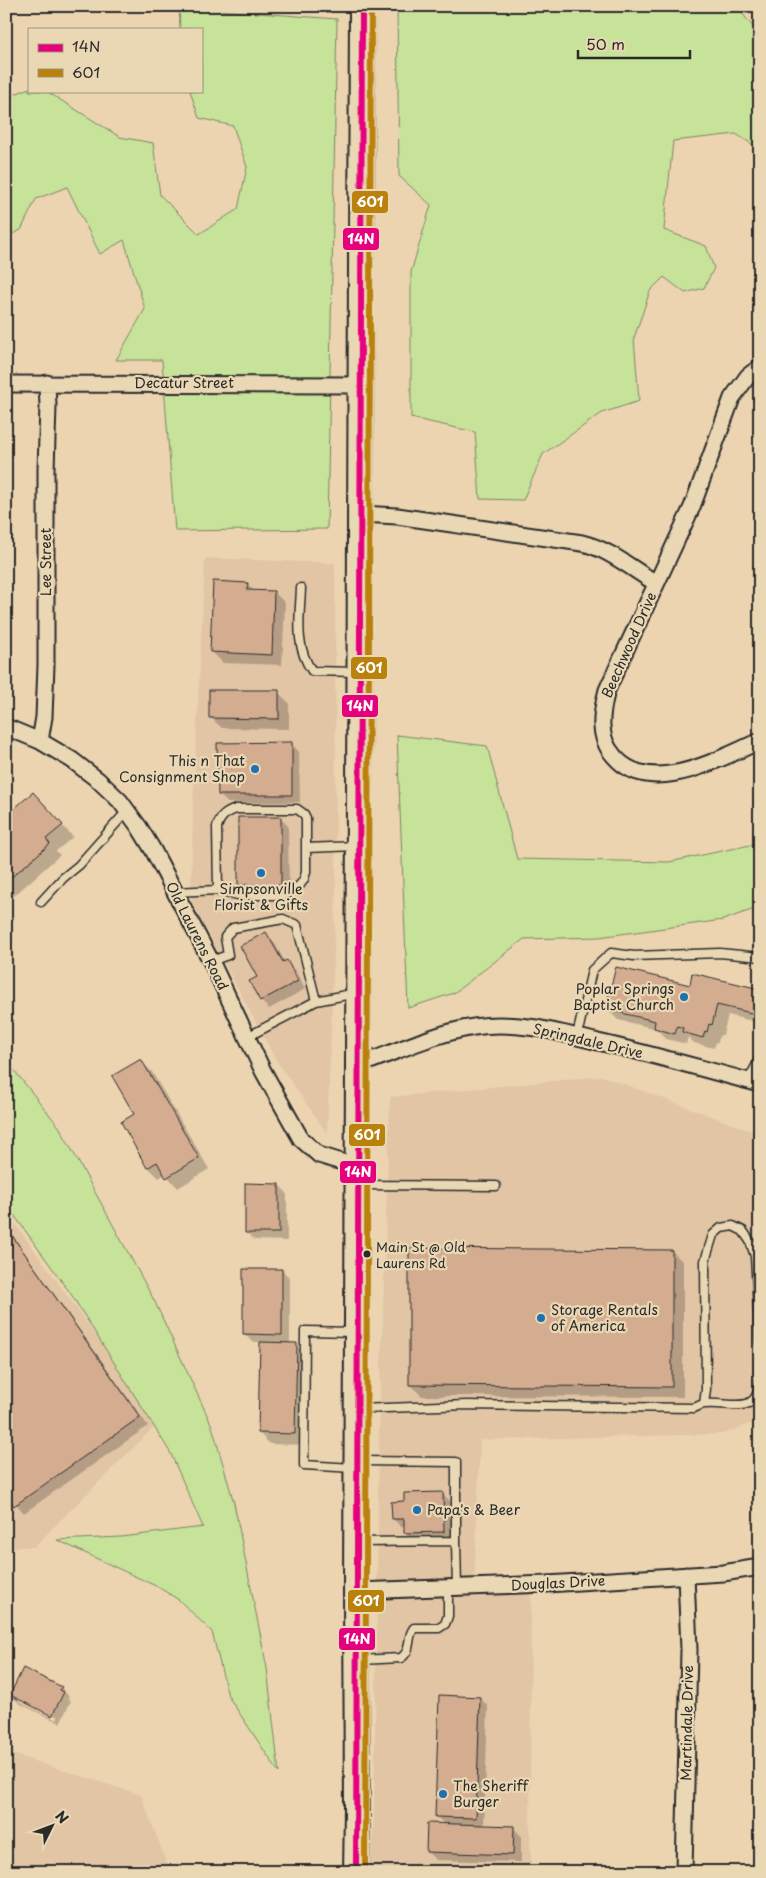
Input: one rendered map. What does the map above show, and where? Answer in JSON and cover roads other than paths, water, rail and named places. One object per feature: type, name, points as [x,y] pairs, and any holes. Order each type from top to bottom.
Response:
[{"type":"main road","points":[[356,1872],[362,6]]},
{"type":"street","name":"Beechwood Drive","points":[[760,367],[748,376],[732,398],[692,507],[607,690],[601,724],[608,749],[620,763],[631,770],[662,776],[686,771],[760,741]]},
{"type":"street","name":"Lee Street","points":[[40,741],[44,717],[46,674],[47,383]]},
{"type":"street","name":"Decatur Street","points":[[6,384],[361,385]]},
{"type":"street","name":"Beechwood Drive","points":[[361,514],[397,516],[593,545],[656,583]]},
{"type":"street","name":"Old Laurens Road","points":[[6,727],[40,741],[72,760],[98,780],[127,811],[148,843],[211,962],[276,1096],[301,1138],[307,1146],[319,1155],[358,1176]]},
{"type":"street","name":"Springdale Drive","points":[[359,1064],[442,1034],[476,1026],[525,1026],[576,1036],[754,1083]]},
{"type":"street","name":"Douglas Drive","points":[[356,1591],[452,1588],[686,1575],[760,1567]]},
{"type":"street","name":"Martindale Drive","points":[[684,1872],[689,1650],[686,1575]]},
{"type":"lane","points":[[301,588],[300,644],[305,661],[312,670],[359,672]]},
{"type":"lane","points":[[174,892],[218,890],[238,895],[286,895],[295,890],[304,879],[306,848],[306,818],[304,814],[296,809],[236,809],[227,812],[219,819],[217,828],[218,890]]},
{"type":"lane","points":[[41,902],[63,878],[79,865],[127,811]]},
{"type":"lane","points":[[306,848],[358,846]]},
{"type":"lane","points":[[211,962],[228,955],[225,936],[233,928],[283,919],[297,925],[316,1001]]},
{"type":"lane","points":[[576,1036],[592,970],[611,953],[634,956],[720,953],[760,957]]},
{"type":"lane","points":[[246,1037],[316,1001],[359,992]]},
{"type":"lane","points":[[754,1083],[760,1058]]},
{"type":"lane","points":[[358,1176],[496,1186]]},
{"type":"lane","points":[[704,1404],[706,1389],[705,1261],[714,1235],[722,1228],[733,1226],[743,1232],[750,1241],[755,1256],[760,1343]]},
{"type":"lane","points":[[356,1660],[401,1658],[407,1654],[410,1632],[414,1628],[439,1628],[445,1624],[452,1588],[456,1542],[456,1462],[304,1465],[305,1331],[357,1332]]},
{"type":"lane","points":[[357,1409],[466,1405],[694,1408],[704,1404],[746,1405],[756,1398],[760,1389],[760,1379]]},
{"type":"lane","points":[[356,1542],[456,1542]]},
{"type":"place","name":"This n That Consignment Shop","points":[[255,769]]},
{"type":"place","name":"Simpsonville Florist & Gifts","points":[[261,873]]},
{"type":"place","name":"Poplar Springs Baptist Church","points":[[684,997]]},
{"type":"place","name":"Main St @ Old Laurens Rd","points":[[367,1254]]},
{"type":"place","name":"Storage Rentals of America","points":[[541,1318]]},
{"type":"place","name":"Papa's & Beer","points":[[417,1510]]},
{"type":"place","name":"The Sheriff Burger","points":[[443,1794]]}]
